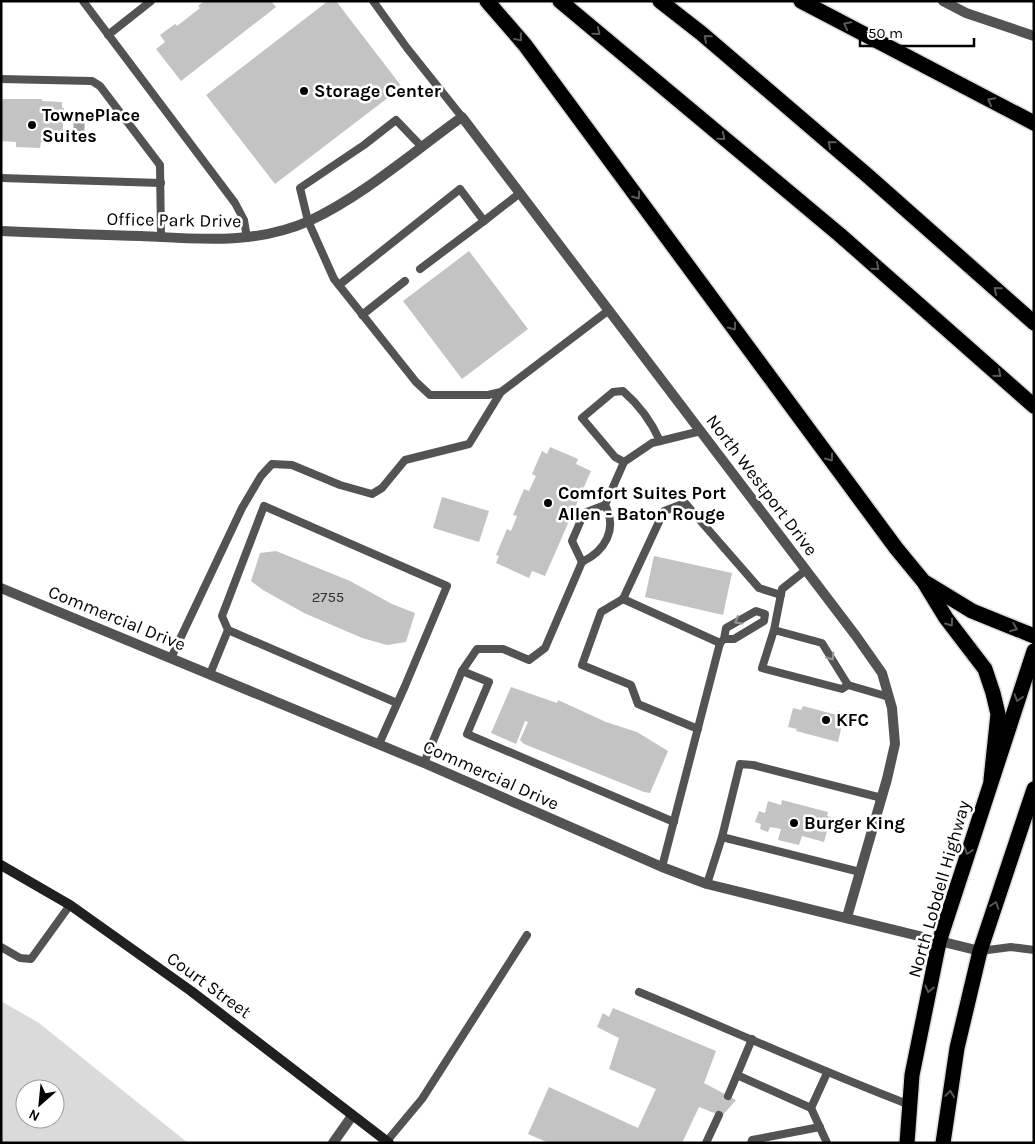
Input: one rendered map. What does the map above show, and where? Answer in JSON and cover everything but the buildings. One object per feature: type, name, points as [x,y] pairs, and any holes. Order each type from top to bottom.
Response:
[{"type":"highway","points":[[487,1],[525,45],[896,548],[924,582],[946,618],[985,669],[998,714],[991,780]]},
{"type":"highway","points":[[560,1],[840,235],[1034,406]]},
{"type":"highway","points":[[660,1],[701,33],[868,176],[1034,323]]},
{"type":"highway","points":[[801,1],[1034,123]]},
{"type":"highway","points":[[924,582],[972,611],[1034,636]]},
{"type":"highway","name":"North Lobdell Highway","points":[[907,1143],[914,1066],[940,942],[1034,652]]},
{"type":"highway","points":[[943,1143],[957,1048],[980,952],[1033,795]]},
{"type":"main road","name":"Court Street","points":[[1,865],[70,905],[191,991],[388,1142]]},
{"type":"street","points":[[944,1],[966,13],[1034,36]]},
{"type":"street","name":"Office Park Drive","points":[[1,231],[225,240],[247,238],[285,230],[340,205],[462,117]]},
{"type":"street","name":"North Westport Drive","points":[[462,117],[856,636],[882,673],[892,708],[894,744],[882,798],[847,917]]},
{"type":"street","name":"Commercial Drive","points":[[1,588],[424,763],[662,868],[707,884],[847,917],[980,952]]},
{"type":"street","points":[[333,1143],[352,1116]]},
{"type":"lane","points":[[84,1],[235,203],[244,220],[247,238]]},
{"type":"lane","points":[[108,35],[151,1]]},
{"type":"lane","points":[[374,1],[407,48],[462,117]]},
{"type":"lane","points":[[1,79],[92,81],[100,86],[160,165],[161,237]]},
{"type":"lane","points":[[421,146],[396,120],[364,145],[300,188],[308,221],[334,279],[416,382],[430,395],[488,395],[500,392]]},
{"type":"lane","points":[[1,178],[161,183]]},
{"type":"lane","points":[[339,285],[460,189],[484,221]]},
{"type":"lane","points":[[420,268],[520,193]]},
{"type":"lane","points":[[362,315],[405,281]]},
{"type":"lane","points":[[171,658],[242,508],[261,476],[272,464],[292,465],[340,485],[372,494],[382,488],[405,460],[469,444],[500,392],[609,310]]},
{"type":"lane","points":[[624,462],[615,457],[582,418],[613,392],[623,391],[631,398],[655,430],[660,441]]},
{"type":"lane","points":[[582,562],[572,541],[584,513],[605,505],[624,462],[652,443],[701,431]]},
{"type":"lane","points":[[698,729],[638,704],[631,685],[582,665],[601,612],[623,599],[664,511],[685,503],[759,588],[781,595]]},
{"type":"lane","points":[[424,763],[462,671],[477,649],[503,649],[529,660],[545,648],[582,562],[592,557],[603,547],[611,525],[610,514],[605,505]]},
{"type":"lane","points":[[379,744],[405,686],[446,586],[264,506],[222,616],[228,630],[397,703]]},
{"type":"lane","points":[[806,570],[782,589],[774,630],[762,668],[842,689],[848,685]]},
{"type":"lane","points":[[623,599],[722,641],[734,639],[757,626],[764,621],[765,614]]},
{"type":"lane","points":[[662,868],[726,628],[756,611],[765,614],[778,608]]},
{"type":"lane","points":[[210,674],[228,630]]},
{"type":"lane","points":[[774,630],[822,643],[848,685],[889,697]]},
{"type":"lane","points":[[462,671],[489,682],[467,734],[674,822]]},
{"type":"lane","points":[[707,884],[722,837],[740,764],[753,765],[882,798]]},
{"type":"lane","points":[[722,837],[860,872]]},
{"type":"lane","points":[[1,947],[20,958],[31,959],[70,905]]},
{"type":"lane","points":[[388,1142],[422,1100],[527,935]]},
{"type":"lane","points":[[980,952],[1011,947],[1034,950]]},
{"type":"lane","points":[[639,992],[752,1039],[827,1073],[910,1105]]},
{"type":"lane","points":[[728,1096],[752,1039]]},
{"type":"lane","points":[[811,1108],[827,1073]]},
{"type":"lane","points":[[737,1075],[811,1108],[827,1143]]},
{"type":"lane","points":[[706,1143],[719,1115]]},
{"type":"lane","points":[[751,1143],[752,1140],[820,1127]]},
{"type":"shaded area","points":[[74,116],[85,117],[84,137],[73,137]]},
{"type":"shaded area","points":[[1,1001],[39,1023],[188,1143],[1,1143]]},
{"type":"place","name":"Storage Center","points":[[304,91]]},
{"type":"place","name":"TownePlace Suites","points":[[32,125]]},
{"type":"place","name":"Comfort Suites Port Allen - Baton Rouge","points":[[548,503]]},
{"type":"place","name":"KFC","points":[[826,720]]},
{"type":"place","name":"Burger King","points":[[794,823]]}]
